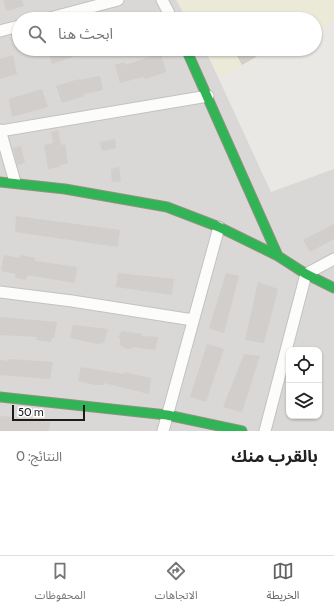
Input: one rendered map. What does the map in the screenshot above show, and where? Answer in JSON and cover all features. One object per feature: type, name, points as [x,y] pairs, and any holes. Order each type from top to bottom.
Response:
[{"type":"street","points":[[73,12],[118,0]]},
{"type":"street","points":[[162,0],[168,12]]},
{"type":"street","points":[[0,31],[12,28]]},
{"type":"street","points":[[189,56],[278,256]]},
{"type":"street","points":[[15,182],[0,130],[208,96]]},
{"type":"street","points":[[0,182],[15,182],[114,197],[167,207],[218,227],[278,256],[306,274],[334,288]]},
{"type":"street","points":[[163,431],[218,227]]},
{"type":"street","points":[[265,431],[306,274],[334,259]]},
{"type":"street","points":[[0,292],[72,301],[193,320]]},
{"type":"street","points":[[0,397],[167,415],[242,431]]},
{"type":"shaded area","points":[[0,0],[183,0],[188,12],[12,12],[12,56],[208,56],[271,192],[334,169],[334,431],[0,431]]},
{"type":"green space","points":[[176,0],[334,0],[334,22],[322,28],[322,12],[183,12]]},
{"type":"green space","points":[[208,56],[263,56],[220,77]]},
{"type":"building","points":[[3,0],[22,0],[24,6],[7,11]]},
{"type":"building","points":[[13,56],[17,74],[0,79],[0,59]]},
{"type":"building","points":[[50,56],[75,56],[52,64]]},
{"type":"building","points":[[152,56],[162,56],[166,72],[146,79],[142,77],[120,83],[115,65],[124,62],[125,65]]},
{"type":"building","points":[[237,56],[256,57],[242,65]]},
{"type":"building","points":[[100,76],[103,90],[84,94],[84,96],[62,103],[56,86],[79,79]]},
{"type":"building","points":[[42,89],[48,107],[12,117],[9,99]]},
{"type":"building","points":[[58,130],[61,145],[65,144],[68,164],[59,165],[60,167],[48,169],[44,145],[53,143],[51,132]]},
{"type":"building","points":[[115,139],[116,148],[102,151],[100,142]]},
{"type":"building","points":[[21,146],[25,163],[17,165],[13,148]]},
{"type":"building","points":[[119,167],[121,181],[112,182],[111,169]]},
{"type":"building","points":[[16,216],[120,230],[118,247],[15,232]]},
{"type":"building","points":[[334,224],[334,239],[310,252],[303,240]]},
{"type":"building","points":[[4,255],[20,258],[20,255],[35,258],[35,261],[77,267],[75,283],[27,275],[26,280],[15,278],[16,274],[1,271]]},
{"type":"building","points":[[118,273],[174,279],[172,295],[116,287]]},
{"type":"building","points":[[226,273],[239,276],[224,333],[209,328]]},
{"type":"building","points":[[258,282],[278,289],[264,343],[245,340]]},
{"type":"building","points":[[0,317],[57,322],[54,338],[52,338],[51,342],[36,340],[37,337],[0,335]]},
{"type":"building","points":[[73,325],[108,329],[104,343],[97,344],[70,338]]},
{"type":"building","points":[[122,331],[142,334],[141,336],[158,337],[155,350],[132,347],[131,349],[126,349],[120,345],[120,338],[118,337]]},
{"type":"building","points":[[207,344],[224,349],[206,402],[190,397]]},
{"type":"building","points":[[244,354],[260,356],[242,412],[223,407]]},
{"type":"building","points":[[9,359],[53,362],[50,379],[0,375],[0,360],[9,361]]},
{"type":"building","points":[[81,367],[124,374],[124,372],[151,378],[149,394],[104,383],[103,385],[95,385],[78,381]]},
{"type":"building","points":[[0,416],[13,417],[12,419],[50,422],[49,431],[0,431]]},
{"type":"traffic: fast","points":[[189,56],[278,256]]},
{"type":"traffic: fast","points":[[0,182],[65,189],[167,207],[219,227],[278,256],[306,274],[334,288]]},
{"type":"traffic: fast","points":[[0,397],[167,415],[242,431]]}]
